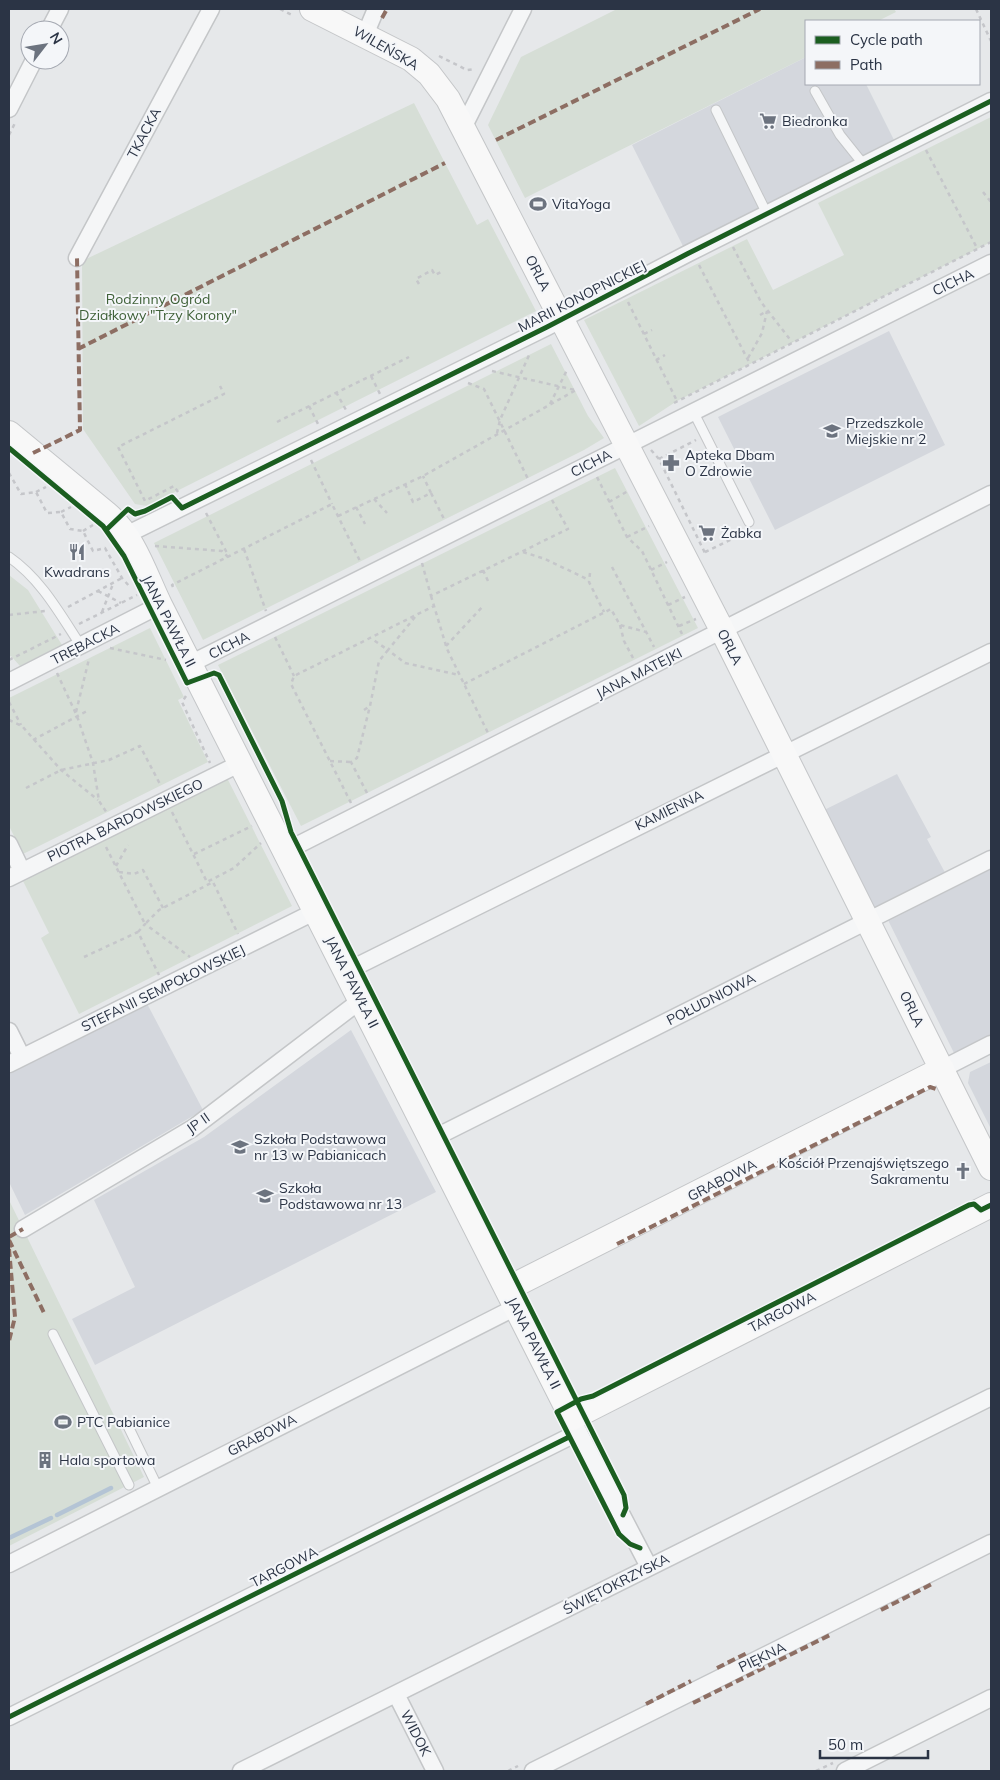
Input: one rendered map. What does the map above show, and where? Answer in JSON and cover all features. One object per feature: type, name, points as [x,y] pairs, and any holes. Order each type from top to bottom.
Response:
[{"type":"street","name":"TKACKA","points":[[77,258],[212,9]]},
{"type":"street","points":[[365,35],[376,9]]},
{"type":"street","points":[[464,128],[523,9]]},
{"type":"street","name":"WILEŃSKA","points":[[304,13],[365,35],[411,59],[429,74],[448,99],[464,128]]},
{"type":"street","points":[[9,109],[29,70]]},
{"type":"street","name":"MARII KONOPNICKIEJ","points":[[112,531],[562,319],[991,102]]},
{"type":"street","name":"ORLA","points":[[464,128],[625,445],[711,626],[783,754],[991,1168]]},
{"type":"street","name":"CICHA","points":[[181,662],[625,445],[991,263]]},
{"type":"street","name":"JANA PAWŁA II","points":[[9,434],[112,531],[168,599],[181,662],[241,762],[649,1567]]},
{"type":"street","name":"JANA MATEJKI","points":[[286,851],[711,626],[991,494]]},
{"type":"street","name":"TRĘBACKA","points":[[9,682],[81,653],[168,599]]},
{"type":"street","name":"KAMIENNA","points":[[347,971],[991,652]]},
{"type":"street","name":"PIOTRA BARDOWSKIEGO","points":[[15,874],[241,762]]},
{"type":"street","points":[[9,844],[15,874]]},
{"type":"street","name":"POŁUDNIOWA","points":[[432,1140],[991,859]]},
{"type":"street","name":"STEFANII SEMPOŁOWSKIEJ","points":[[15,1061],[316,911]]},
{"type":"street","name":"JP II","points":[[23,1230],[193,1128],[361,1000]]},
{"type":"street","points":[[9,1031],[15,1061]]},
{"type":"street","name":"GRABOWA","points":[[9,1564],[158,1488],[511,1298],[991,1044]]},
{"type":"street","name":"TARGOWA","points":[[9,1717],[576,1425],[991,1205]]},
{"type":"street","name":"ŚWIĘTOKRZYSKA","points":[[241,1771],[991,1397]]},
{"type":"street","name":"PIĘKNA","points":[[533,1771],[991,1543]]},
{"type":"street","name":"WIDOK","points":[[396,1694],[435,1771]]},
{"type":"street","points":[[845,1771],[862,1768],[991,1698]]},
{"type":"lane","points":[[815,91],[840,136],[864,165]]},
{"type":"lane","points":[[716,110],[767,214]]},
{"type":"lane","points":[[693,411],[749,522]]},
{"type":"lane","points":[[9,557],[23,567],[38,583],[81,653]]},
{"type":"lane","points":[[53,1334],[129,1484]]},
{"type":"lane","points":[[128,1424],[158,1488]]},
{"type":"path","points":[[280,9],[304,13]]},
{"type":"path","points":[[976,9],[991,41]]},
{"type":"path","points":[[434,54],[467,70],[479,69]]},
{"type":"path","points":[[926,150],[977,248]]},
{"type":"path","points":[[938,173],[944,170]]},
{"type":"path","points":[[983,192],[991,202]]},
{"type":"path","points":[[670,406],[991,242]]},
{"type":"path","points":[[733,246],[761,302],[792,342]]},
{"type":"path","points":[[698,263],[750,364]]},
{"type":"path","points":[[419,284],[416,278],[432,270],[435,275],[443,271]]},
{"type":"path","points":[[626,300],[677,401]]},
{"type":"path","points":[[760,315],[767,311]]},
{"type":"path","points":[[748,359],[762,333],[767,311]]},
{"type":"path","points":[[644,334],[652,330]]},
{"type":"path","points":[[496,435],[500,420],[530,351]]},
{"type":"path","points":[[656,360],[665,355]]},
{"type":"path","points":[[277,422],[410,356]]},
{"type":"path","points":[[550,405],[567,369]]},
{"type":"path","points":[[491,371],[576,390]]},
{"type":"path","points":[[371,376],[380,394]]},
{"type":"path","points":[[468,382],[484,389],[529,480]]},
{"type":"path","points":[[178,494],[174,486],[145,501],[118,447],[224,394],[220,386]]},
{"type":"path","points":[[576,390],[580,398]]},
{"type":"path","points":[[338,516],[423,476],[576,390]]},
{"type":"path","points":[[336,392],[346,410]]},
{"type":"path","points":[[309,406],[318,424]]},
{"type":"path","points":[[659,459],[700,438]]},
{"type":"path","points":[[649,447],[659,459],[709,561]]},
{"type":"path","points":[[311,460],[361,564]]},
{"type":"path","points":[[9,473],[21,494],[36,492],[49,485]]},
{"type":"path","points":[[423,476],[445,522]]},
{"type":"path","points":[[596,476],[627,537],[642,551],[684,637]]},
{"type":"path","points":[[405,484],[414,502],[431,493]]},
{"type":"path","points":[[609,502],[632,489]]},
{"type":"path","points":[[36,492],[48,513],[61,512],[76,505],[70,499]]},
{"type":"path","points":[[431,596],[568,529],[552,498]]},
{"type":"path","points":[[374,499],[387,513]]},
{"type":"path","points":[[168,599],[172,585],[332,504]]},
{"type":"path","points":[[356,507],[365,524]]},
{"type":"path","points":[[61,512],[70,529],[112,531]]},
{"type":"path","points":[[206,513],[228,557]]},
{"type":"path","points":[[92,517],[106,530],[112,531]]},
{"type":"path","points":[[647,518],[654,532]]},
{"type":"path","points":[[627,537],[650,525]]},
{"type":"path","points":[[83,531],[93,551],[105,548]]},
{"type":"path","points":[[105,548],[112,531]]},
{"type":"path","points":[[152,546],[222,552],[228,557]]},
{"type":"path","points":[[105,548],[122,578],[137,595]]},
{"type":"path","points":[[244,549],[266,612]]},
{"type":"path","points":[[521,552],[545,560],[589,580]]},
{"type":"path","points":[[651,570],[668,561]]},
{"type":"path","points":[[422,563],[446,646],[489,734],[494,732]]},
{"type":"path","points":[[612,567],[656,651]]},
{"type":"path","points":[[483,570],[488,581]]},
{"type":"path","points":[[590,573],[589,580],[604,612]]},
{"type":"path","points":[[65,608],[122,578]]},
{"type":"path","points":[[102,613],[113,583]]},
{"type":"path","points":[[98,591],[121,603]]},
{"type":"path","points":[[668,605],[686,596],[690,603]]},
{"type":"path","points":[[446,646],[484,605]]},
{"type":"path","points":[[344,807],[352,803],[290,684],[294,676],[434,606]]},
{"type":"path","points":[[464,684],[611,609],[620,625],[624,641],[634,662]]},
{"type":"path","points":[[9,615],[46,611]]},
{"type":"path","points":[[330,761],[351,762],[357,758],[379,661],[416,616]]},
{"type":"path","points":[[679,626],[697,618],[711,626]]},
{"type":"path","points":[[620,625],[646,632]]},
{"type":"path","points":[[274,635],[294,676]]},
{"type":"path","points":[[371,638],[405,664],[459,675]]},
{"type":"path","points":[[114,643],[105,648],[181,662]]},
{"type":"path","points":[[76,715],[90,656],[81,653]]},
{"type":"path","points":[[49,676],[57,672],[76,715],[93,763],[99,801]]},
{"type":"path","points":[[188,694],[182,702],[210,763]]},
{"type":"path","points":[[9,702],[22,726],[33,740],[61,770],[99,801],[108,815]]},
{"type":"path","points":[[364,710],[370,706]]},
{"type":"path","points":[[33,740],[76,715],[87,711]]},
{"type":"path","points":[[9,720],[22,726]]},
{"type":"path","points":[[26,788],[61,770],[109,760],[140,746],[161,788]]},
{"type":"path","points":[[351,762],[368,795]]},
{"type":"path","points":[[172,812],[207,882],[212,881]]},
{"type":"path","points":[[193,855],[256,824]]},
{"type":"path","points":[[84,957],[138,932],[163,908],[234,868],[264,841]]},
{"type":"path","points":[[116,866],[128,845]]},
{"type":"path","points":[[105,846],[145,924],[192,959],[184,963]]},
{"type":"path","points":[[118,872],[134,874],[143,870],[163,908]]},
{"type":"path","points":[[212,881],[238,936],[246,932]]},
{"type":"path","points":[[138,932],[159,975],[167,971]]},
{"type":"shaded area","points":[[805,58],[805,85],[866,85],[898,148],[687,254],[632,145]]},
{"type":"shaded area","name":"Przedszkole Miejskie nr 2","points":[[889,331],[945,445],[775,530],[718,417]]},
{"type":"shaded area","points":[[897,774],[931,837],[927,839],[949,880],[991,859],[991,1044],[958,1061],[884,912],[868,920],[814,815]]},
{"type":"shaded area","points":[[143,996],[203,1110],[25,1215],[9,1182],[9,1063]]},
{"type":"shaded area","name":"Szkoła Podstawowa nr 13","points":[[351,1030],[436,1192],[95,1365],[72,1319],[135,1287],[94,1200],[204,1137]]},
{"type":"shaded area","points":[[991,1062],[991,1129],[968,1083],[970,1072]]},
{"type":"green space","points":[[617,9],[894,9],[896,12],[880,20],[805,20],[805,58],[525,198],[488,125],[521,57]]},
{"type":"green space","name":"Rodzinny Ogród Działkowy \"Trzy Korony\"","points":[[414,103],[477,225],[488,219],[536,311],[147,506],[135,504],[83,429],[82,261]]},
{"type":"green space","points":[[991,117],[991,242],[677,401],[639,426],[584,320],[747,239],[773,290],[844,255],[818,203]]},
{"type":"green space","points":[[551,344],[588,416],[604,438],[584,450],[203,640],[154,543]]},
{"type":"green space","points":[[615,468],[698,628],[301,826],[218,665]]},
{"type":"green space","points":[[9,575],[28,590],[62,645],[20,666],[11,656],[9,657]]},
{"type":"green space","points":[[150,628],[184,697],[178,700],[208,762],[23,854],[9,826],[9,698]]},
{"type":"green space","points":[[227,778],[292,906],[79,1014],[41,938],[49,933],[23,881]]},
{"type":"green space","name":"PTC Pabianice","points":[[9,1200],[144,1477],[9,1546]]},
{"type":"waterway","points":[[57,1515],[111,1488]]},
{"type":"waterway","points":[[9,1538],[51,1518]]},
{"type":"marked path","points":[[382,18],[387,9]]},
{"type":"marked path","points":[[496,140],[760,9]]},
{"type":"marked path","points":[[78,349],[445,163]]},
{"type":"marked path","points":[[33,453],[80,430],[77,258]]},
{"type":"marked path","points":[[617,1244],[930,1087],[936,1089]]},
{"type":"marked path","points":[[9,1237],[23,1229]]},
{"type":"marked path","points":[[9,1240],[45,1315]]},
{"type":"marked path","points":[[9,1249],[15,1317],[9,1341]]},
{"type":"marked path","points":[[881,1610],[932,1584]]},
{"type":"marked path","points":[[693,1703],[832,1634]]},
{"type":"marked path","points":[[717,1668],[749,1652]]},
{"type":"marked path","points":[[646,1704],[691,1681]]},
{"type":"cycle path","points":[[106,530],[128,509],[135,514],[172,497],[182,508],[547,327],[687,254],[991,101]]},
{"type":"cycle path","points":[[9,448],[103,526],[124,556],[187,683],[214,673],[219,675],[282,801],[291,832],[624,1495],[626,1508],[623,1515]]},
{"type":"cycle path","points":[[640,1548],[630,1544],[619,1534],[557,1412],[581,1399],[593,1396],[969,1205],[974,1204],[981,1210],[991,1205]]},
{"type":"cycle path","points":[[9,1717],[569,1437]]},
{"type":"place","name":"Biedronka","points":[[768,121]]},
{"type":"place","name":"VitaYoga","points":[[538,204]]},
{"type":"place","name":"Przedszkole Miejskie nr 2","points":[[832,431]]},
{"type":"place","name":"Apteka Dbam O Zdrowie","points":[[671,463]]},
{"type":"place","name":"Żabka","points":[[707,533]]},
{"type":"place","name":"Kwadrans","points":[[77,552]]},
{"type":"place","name":"Szkoła Podstawowa nr 13 w Pabianicach","points":[[240,1147]]},
{"type":"place","name":"Kościół Przenajświętszego Sakramentu","points":[[963,1171]]},
{"type":"place","name":"Szkoła Podstawowa nr 13","points":[[265,1196]]},
{"type":"place","name":"PTC Pabianice","points":[[63,1422]]},
{"type":"place","name":"Hala sportowa","points":[[45,1460]]}]
